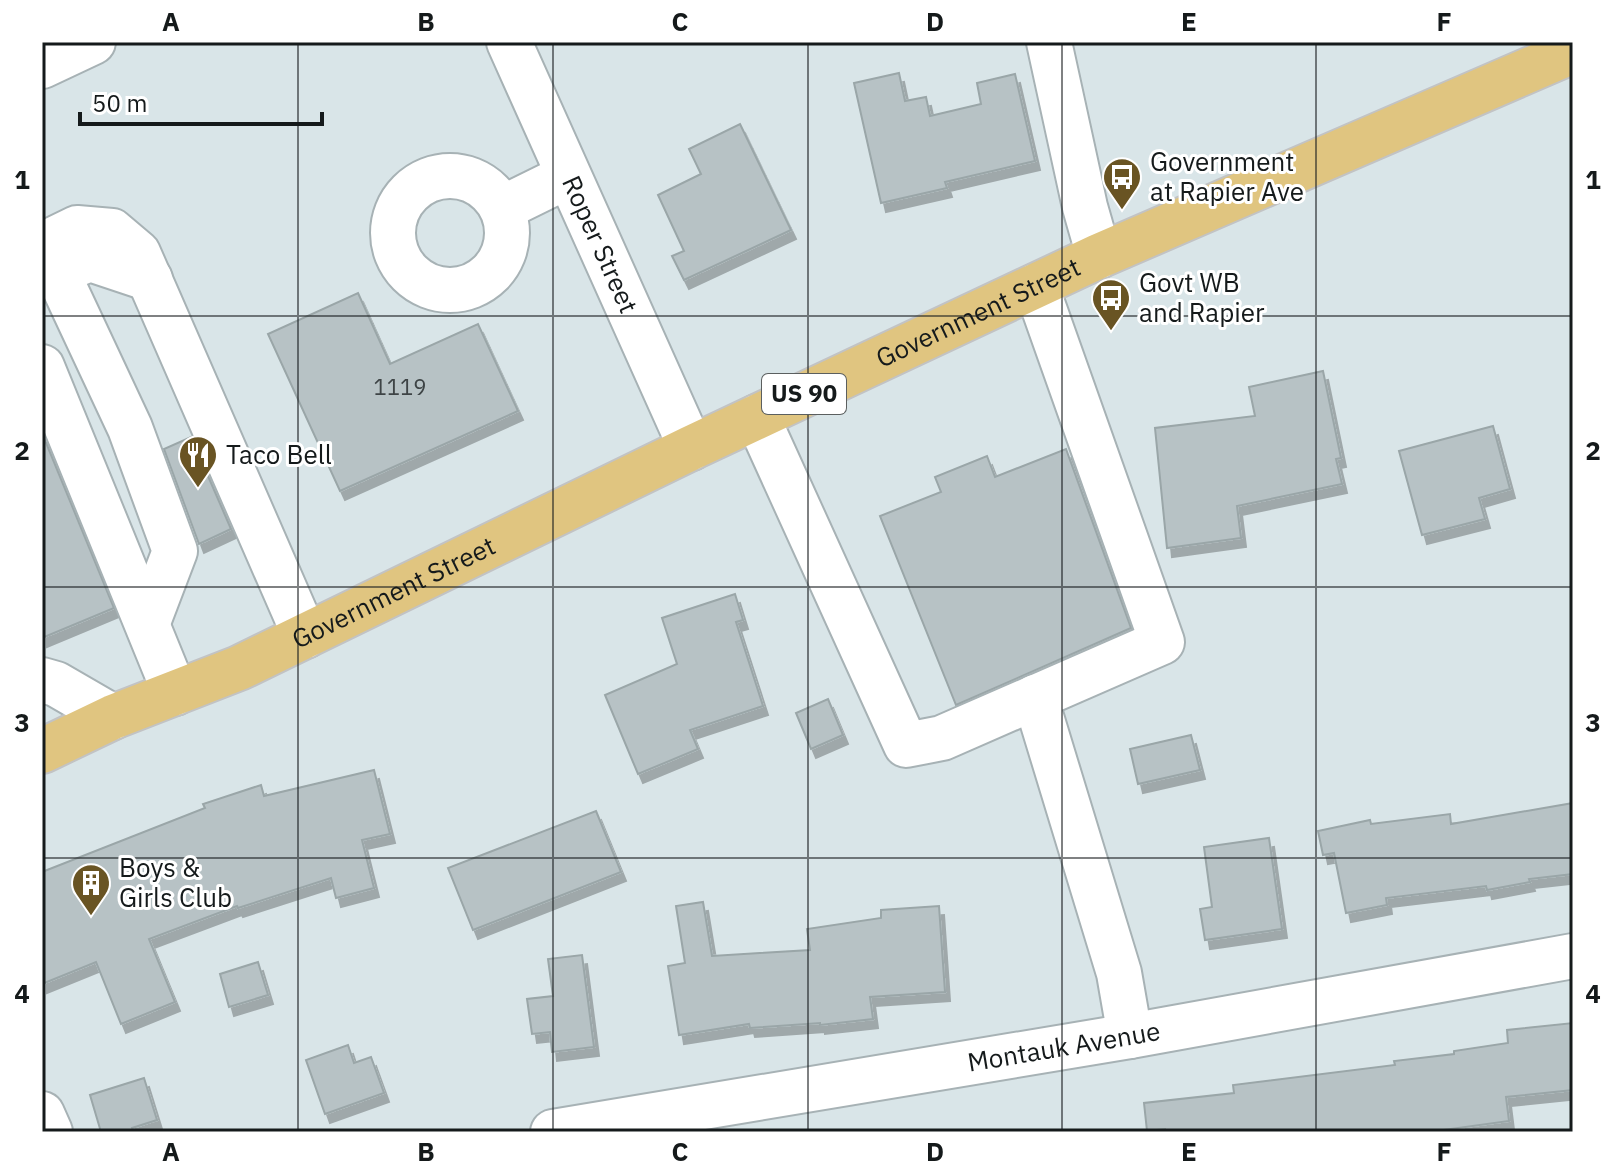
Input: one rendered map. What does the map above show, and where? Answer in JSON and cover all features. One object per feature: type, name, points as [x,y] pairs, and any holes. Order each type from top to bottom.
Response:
[{"type":"main road","name":"Government Street","points":[[42,751],[113,717],[239,668],[691,448],[1099,256],[1573,51]]},
{"type":"street","points":[[42,66],[93,42]]},
{"type":"street","name":"Roper Street","points":[[509,42],[691,448]]},
{"type":"street","points":[[1049,42],[1085,207],[1099,256]]},
{"type":"street","points":[[503,208],[568,176]]},
{"type":"street","points":[[42,245],[77,228],[112,231],[138,253],[305,636]]},
{"type":"street","points":[[148,622],[175,551],[130,428],[57,272],[90,259],[150,279]]},
{"type":"street","points":[[757,417],[906,745],[942,738],[1162,642],[1036,286]]},
{"type":"street","points":[[42,367],[175,693]]},
{"type":"street","points":[[42,680],[56,684],[113,717]]},
{"type":"street","points":[[1035,697],[1119,973],[1130,1036]]},
{"type":"street","name":"Montauk Avenue","points":[[553,1132],[712,1119],[1130,1036],[1573,956]]},
{"type":"street","points":[[42,1114],[50,1132]]},
{"type":"building","points":[[899,73],[905,101],[926,97],[930,116],[981,104],[977,83],[1015,74],[1035,161],[945,182],[947,188],[881,203],[854,83]]},
{"type":"building","points":[[740,124],[791,230],[684,280],[672,256],[684,251],[658,195],[701,174],[689,149]]},
{"type":"building","points":[[358,293],[390,364],[478,324],[518,411],[340,491],[268,334]]},
{"type":"building","points":[[1323,371],[1341,458],[1336,459],[1342,484],[1237,506],[1241,538],[1167,548],[1155,428],[1255,416],[1249,387]]},
{"type":"building","points":[[1493,426],[1510,489],[1479,498],[1485,519],[1422,535],[1399,451]]},
{"type":"building","points":[[42,433],[114,608],[42,638]]},
{"type":"building","points":[[191,437],[231,529],[199,544],[164,449]]},
{"type":"building","points":[[1066,449],[1131,628],[956,705],[880,516],[941,492],[935,477],[987,456],[995,477]]},
{"type":"building","points":[[735,594],[743,620],[736,622],[763,706],[690,730],[698,749],[638,774],[605,695],[677,664],[662,618]]},
{"type":"building","points":[[828,699],[843,735],[811,749],[796,713]]},
{"type":"building","points":[[1191,735],[1200,770],[1138,784],[1130,749]]},
{"type":"building","points":[[374,770],[390,834],[362,840],[374,888],[336,898],[331,878],[237,906],[149,939],[175,1002],[121,1024],[96,962],[42,984],[42,872],[205,808],[203,804],[261,785],[264,796]]},
{"type":"building","points":[[1573,803],[1573,874],[1529,879],[1530,882],[1487,890],[1486,886],[1386,898],[1387,905],[1346,913],[1334,853],[1323,855],[1318,831],[1370,820],[1371,824],[1450,814],[1451,824]]},
{"type":"building","points":[[596,811],[621,872],[473,930],[448,868]]},
{"type":"building","points":[[1269,838],[1282,929],[1205,940],[1200,909],[1212,907],[1204,847]]},
{"type":"building","points":[[703,902],[712,956],[810,950],[807,929],[881,918],[881,910],[939,906],[945,992],[870,997],[873,1019],[750,1028],[749,1024],[679,1035],[668,966],[685,963],[676,906]]},
{"type":"building","points":[[582,955],[594,1047],[552,1052],[550,1032],[532,1034],[527,999],[553,996],[548,959]]},
{"type":"building","points":[[258,962],[268,995],[229,1007],[220,974]]},
{"type":"building","points":[[1573,1023],[1573,1090],[1506,1097],[1509,1121],[1429,1132],[1147,1131],[1144,1103],[1234,1093],[1233,1085],[1395,1065],[1394,1061],[1454,1054],[1454,1051],[1508,1043],[1507,1030]]},
{"type":"building","points":[[348,1045],[354,1063],[371,1057],[384,1093],[325,1114],[306,1060]]},
{"type":"building","points":[[144,1078],[157,1120],[132,1128],[133,1132],[101,1132],[90,1095]]},
{"type":"place","name":"Government at Rapier Ave","points":[[1122,211]]},
{"type":"place","name":"Govt WB and Rapier","points":[[1111,332]]},
{"type":"place","name":"Taco Bell","points":[[198,489]]},
{"type":"place","name":"Boys & Girls Club","points":[[91,917]]}]
